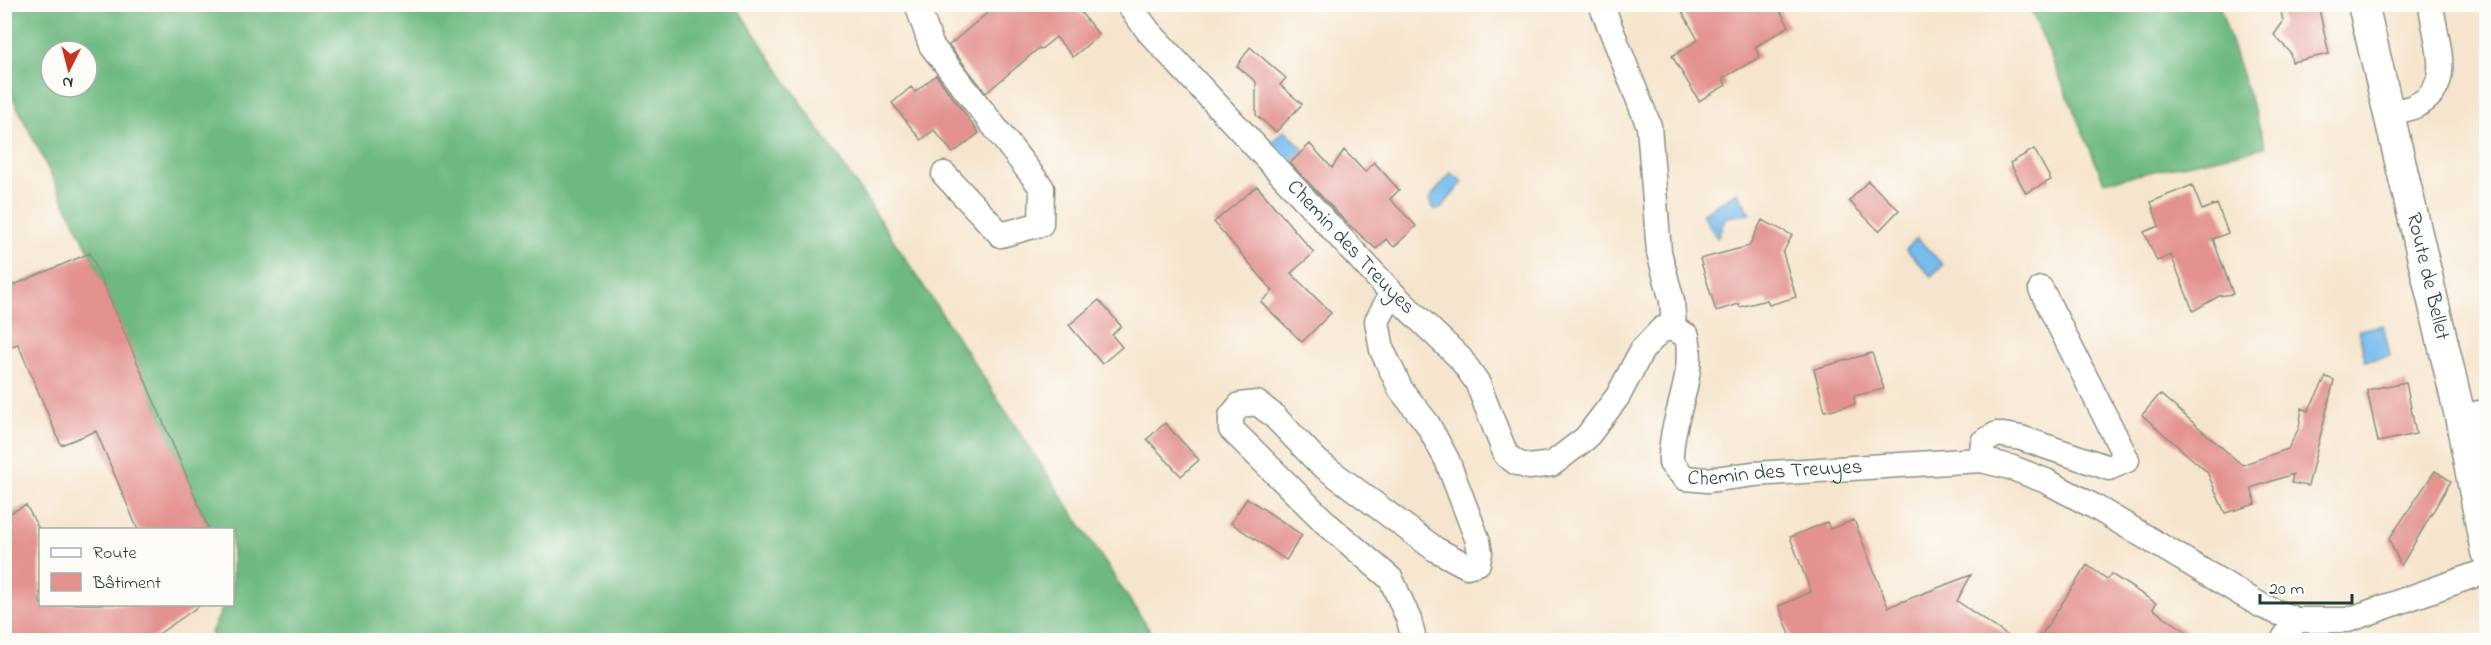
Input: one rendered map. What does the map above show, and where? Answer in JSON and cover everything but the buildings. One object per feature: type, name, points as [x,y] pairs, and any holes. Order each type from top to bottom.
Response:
[{"type":"street","points":[[917,4],[931,45],[1042,188],[1041,224],[1001,235],[944,174]]},
{"type":"street","name":"Chemin des Treuyes","points":[[1128,4],[1157,40],[1392,293],[1460,358],[1477,382],[1506,455],[1516,463],[1529,467],[1552,464],[1586,438],[1618,396],[1642,350],[1662,329],[1674,329],[1687,336],[1690,352],[1683,403],[1671,448],[1671,463],[1685,478],[1707,480],[1754,474],[1981,459],[2046,481],[2095,507],[2262,606],[2296,620],[2348,620],[2487,571]]},
{"type":"street","points":[[1600,4],[1649,126],[1659,252],[1672,301],[1674,329]]},
{"type":"street","name":"Route de Bellet","points":[[2363,4],[2387,114],[2473,414],[2487,552]]},
{"type":"street","points":[[2387,114],[2415,106],[2431,95],[2438,82],[2441,56],[2433,25],[2432,4]]},
{"type":"street","points":[[1981,459],[1983,442],[1997,434],[2021,438],[2109,468],[2127,460],[2041,289]]},
{"type":"street","points":[[1392,293],[1377,321],[1382,350],[1401,390],[1426,423],[1447,460],[1478,541],[1480,553],[1478,563],[1467,566],[1435,549],[1318,462],[1273,415],[1257,403],[1240,405],[1231,416],[1231,429],[1328,525],[1391,579],[1409,620],[1414,640]]},
{"type":"street","points":[[2283,640],[2296,620]]},
{"type":"green space","points":[[5,5],[735,5],[888,232],[1156,640],[216,640],[211,633],[224,606],[234,606],[234,528],[209,528],[90,253],[5,82]]},
{"type":"green space","points":[[2029,5],[2219,5],[2266,147],[2104,182]]},
{"type":"water","points":[[1285,130],[1304,150],[1287,167],[1268,146]]},
{"type":"water","points":[[1451,173],[1463,182],[1440,209],[1436,210],[1429,199]]},
{"type":"water","points":[[1737,192],[1750,214],[1726,217],[1717,238],[1702,214]]},
{"type":"water","points":[[1917,238],[1943,265],[1931,276],[1906,249]]},
{"type":"water","points":[[2383,325],[2390,356],[2365,361],[2359,330]]}]
